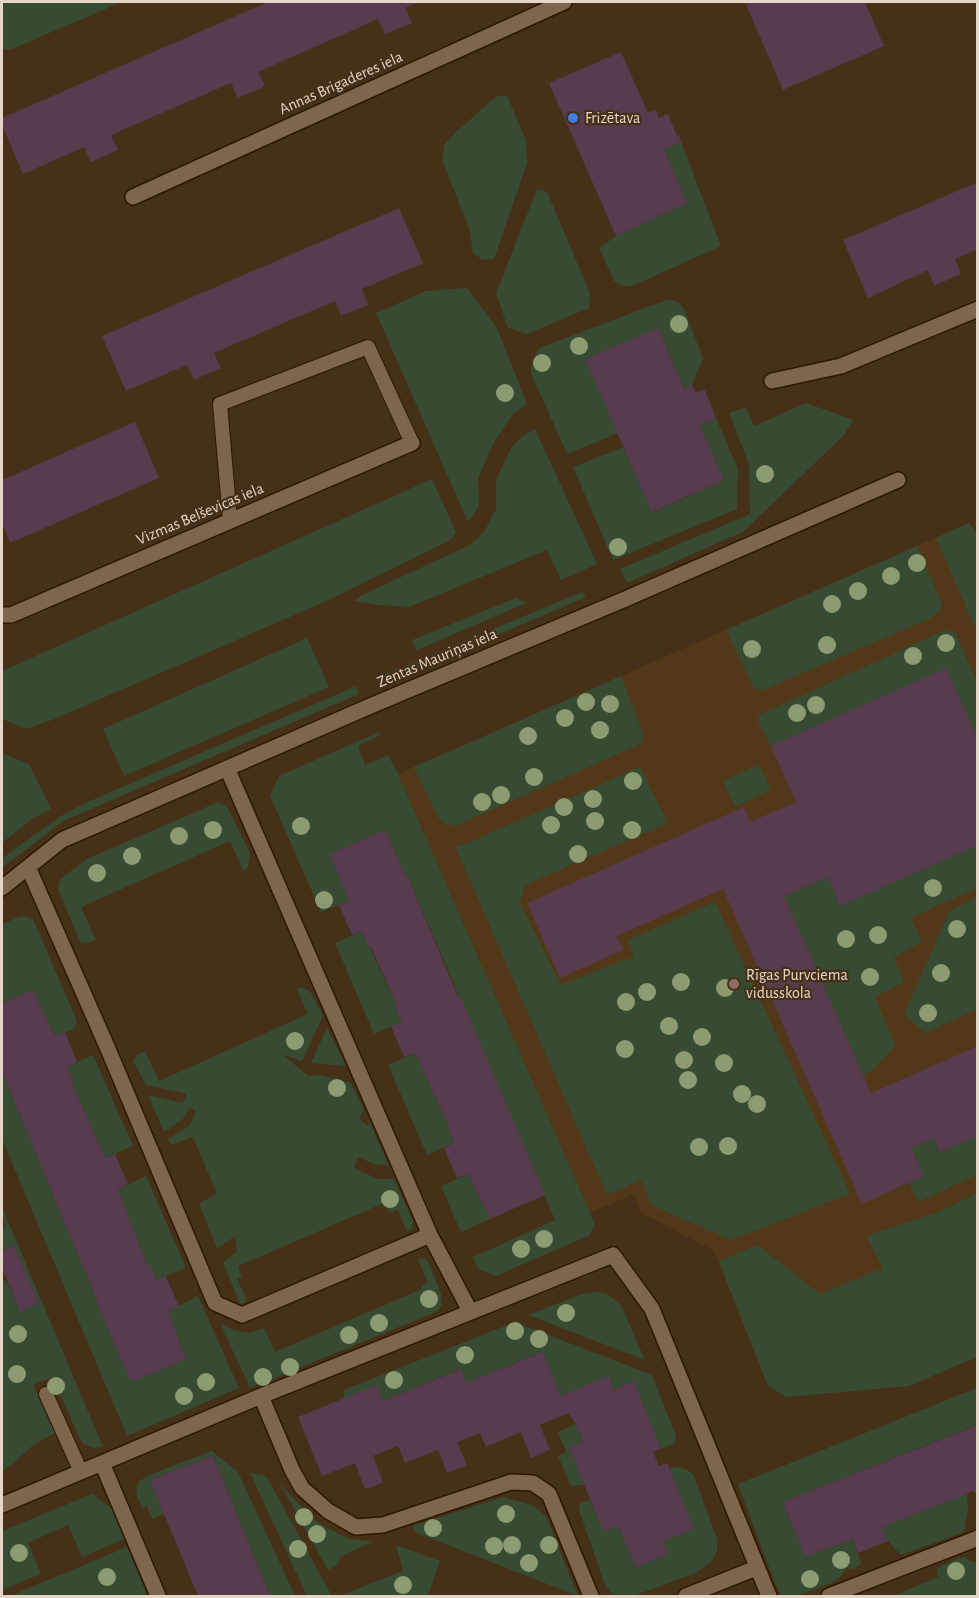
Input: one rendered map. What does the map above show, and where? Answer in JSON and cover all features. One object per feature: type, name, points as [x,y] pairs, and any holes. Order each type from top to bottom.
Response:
[{"type":"street","name":"Annas Brigaderes iela","points":[[133,197],[564,2]]},
{"type":"street","points":[[772,381],[841,366],[978,309]]},
{"type":"street","name":"Vizmas Belševicas iela","points":[[2,615],[11,615],[412,442]]},
{"type":"street","name":"Zentas Mauriņas iela","points":[[2,888],[62,840],[898,480]]},
{"type":"street","points":[[227,768],[430,1235],[470,1311]]},
{"type":"street","points":[[28,867],[215,1303],[242,1315],[430,1235]]},
{"type":"street","points":[[2,1505],[261,1396],[613,1255],[652,1309],[769,1596]]},
{"type":"street","points":[[261,1396],[292,1470],[303,1488],[328,1511],[356,1527],[383,1525],[511,1482],[533,1483],[549,1494],[591,1596]]},
{"type":"street","points":[[102,1463],[158,1596]]},
{"type":"street","points":[[828,1596],[978,1538]]},
{"type":"street","points":[[686,1596],[756,1568]]},
{"type":"lane","points":[[230,520],[220,404],[368,347],[412,442]]},
{"type":"lane","points":[[46,1394],[81,1472]]},
{"type":"shaded area","name":"Rīgas Purvciema vidusskola","points":[[969,523],[978,534],[977,1357],[787,1397],[768,1386],[714,1251],[641,1213],[634,1194],[590,1213],[398,774]]},
{"type":"green space","points":[[2,2],[122,2],[12,49],[2,50]]},
{"type":"green space","points":[[497,96],[507,96],[526,140],[527,163],[494,259],[483,260],[473,253],[469,228],[442,160],[444,145]]},
{"type":"green space","points":[[681,142],[721,246],[632,286],[622,286],[614,281],[599,248],[616,236],[687,203],[664,149]]},
{"type":"green space","points":[[537,189],[547,192],[590,293],[589,308],[527,334],[508,328],[496,293]]},
{"type":"green space","points":[[467,288],[497,328],[527,404],[513,414],[494,442],[478,478],[479,506],[468,522],[376,313],[426,291]]},
{"type":"green space","points":[[666,300],[679,303],[684,309],[703,358],[692,385],[684,389],[658,328],[618,433],[567,454],[531,373],[537,351],[542,347]]},
{"type":"green space","points":[[806,403],[854,420],[843,436],[743,532],[627,583],[620,569],[750,514],[749,464],[729,413],[746,407],[754,426]]},
{"type":"green space","points":[[716,418],[738,469],[737,509],[613,560],[573,467],[623,447],[653,512],[724,480],[700,425]]},
{"type":"green space","points":[[535,429],[597,564],[561,580],[547,550],[409,607],[355,601],[362,595],[470,545],[484,532],[496,509],[496,480],[511,448],[524,435]]},
{"type":"green space","points":[[432,479],[456,532],[451,540],[322,603],[52,720],[26,729],[2,719],[2,671]]},
{"type":"green space","points":[[969,523],[977,534],[977,632],[936,538]]},
{"type":"green space","points":[[917,546],[942,604],[940,610],[931,618],[763,690],[754,688],[726,630]]},
{"type":"green space","points":[[582,592],[586,597],[381,685],[378,677]]},
{"type":"green space","points":[[516,598],[527,603],[417,650],[412,640]]},
{"type":"green space","points":[[951,630],[956,634],[977,682],[977,740],[946,669],[771,746],[758,722],[759,715],[941,632]]},
{"type":"green space","points":[[307,638],[329,687],[124,776],[103,729]]},
{"type":"green space","points":[[621,676],[643,733],[642,742],[455,826],[445,824],[438,818],[414,767]]},
{"type":"green space","points":[[356,686],[359,694],[63,821],[2,868],[2,859],[9,853],[61,816],[83,804]]},
{"type":"green space","points":[[379,732],[381,735],[358,746],[365,765],[388,755],[398,774],[595,1224],[590,1235],[496,1276],[478,1269],[473,1257],[555,1220],[407,875],[385,830],[331,854],[349,901],[321,912],[270,796],[279,776]]},
{"type":"green space","points":[[2,753],[29,764],[51,809],[32,819],[2,843]]},
{"type":"green space","points":[[759,764],[771,790],[735,807],[723,781]]},
{"type":"green space","points":[[640,767],[668,823],[525,885],[520,903],[561,985],[634,956],[628,940],[715,902],[850,1194],[731,1240],[651,1205],[641,1180],[607,1195],[455,846],[465,844]]},
{"type":"green space","points":[[218,802],[227,807],[250,853],[248,867],[244,872],[230,841],[81,907],[96,940],[87,943],[80,942],[58,889],[60,879],[87,859]]},
{"type":"green space","points":[[977,845],[977,888],[911,918],[922,942],[894,957],[904,982],[875,997],[895,1045],[872,1071],[863,1075],[784,896],[828,877],[840,905]]},
{"type":"green space","points":[[977,898],[977,1009],[925,1033],[904,1015],[949,911]]},
{"type":"green space","points":[[21,916],[33,919],[77,1021],[74,1029],[55,1036],[33,990],[2,1003],[2,924]]},
{"type":"green space","points":[[362,931],[397,1005],[395,1006],[402,1022],[374,1034],[335,943]]},
{"type":"green space","points":[[296,988],[310,991],[323,1016],[302,1061],[282,1054],[308,1076],[321,1075],[351,1083],[364,1110],[359,1119],[368,1126],[369,1121],[389,1166],[373,1164],[358,1157],[354,1168],[378,1179],[394,1179],[413,1221],[412,1229],[407,1232],[398,1210],[389,1213],[384,1203],[238,1266],[242,1277],[237,1279],[247,1299],[240,1304],[223,1262],[237,1252],[235,1236],[217,1249],[199,1203],[217,1194],[193,1137],[171,1145],[168,1139],[190,1125],[196,1111],[190,1107],[183,1119],[164,1132],[148,1095],[183,1103],[187,1094],[146,1085],[133,1061],[137,1055],[145,1051],[159,1081],[308,1014]]},
{"type":"green space","points":[[327,1028],[346,1066],[311,1063]]},
{"type":"green space","points":[[415,1053],[449,1126],[454,1143],[427,1155],[388,1065]]},
{"type":"green space","points":[[93,1055],[133,1146],[105,1158],[67,1067]]},
{"type":"green space","points":[[2,1072],[131,1381],[186,1359],[168,1311],[198,1296],[239,1388],[127,1436],[2,1139]]},
{"type":"green space","points":[[977,1136],[977,1175],[918,1202],[909,1183],[924,1176],[911,1148],[934,1138],[941,1152]]},
{"type":"green space","points":[[468,1174],[490,1219],[461,1232],[441,1186]]},
{"type":"green space","points":[[146,1176],[186,1268],[156,1280],[147,1265],[118,1189]]},
{"type":"green space","points":[[977,1193],[977,1357],[909,1386],[787,1397],[768,1386],[719,1261],[758,1245],[820,1294],[883,1268],[866,1236],[936,1213]]},
{"type":"green space","points":[[2,1207],[103,1447],[94,1448],[82,1443],[52,1377],[33,1385],[55,1433],[33,1445],[2,1471],[2,1282],[6,1280],[20,1311],[39,1303],[14,1246],[2,1251],[2,1229],[6,1227]]},
{"type":"green space","points":[[425,1258],[441,1294],[442,1304],[438,1311],[250,1388],[220,1323],[235,1331],[250,1333],[264,1328],[275,1352],[422,1289],[421,1286],[428,1283],[418,1260]]},
{"type":"green space","points":[[595,1292],[607,1294],[621,1305],[645,1360],[528,1315],[582,1294]]},
{"type":"green space","points":[[515,1322],[652,1375],[676,1436],[675,1443],[661,1449],[634,1382],[614,1390],[609,1377],[560,1396],[542,1352],[466,1383],[460,1369],[383,1401],[377,1386],[344,1399],[344,1390]]},
{"type":"green space","points":[[977,1388],[977,1425],[783,1502],[805,1557],[853,1539],[861,1563],[855,1569],[846,1568],[842,1575],[832,1583],[797,1596],[782,1596],[776,1586],[738,1484]]},
{"type":"green space","points":[[576,1424],[583,1441],[569,1447],[585,1485],[571,1486],[558,1456],[566,1452],[558,1432]]},
{"type":"green space","points":[[212,1451],[238,1472],[295,1596],[270,1596],[213,1456],[150,1480],[164,1514],[152,1519],[147,1506],[142,1508],[136,1494],[138,1482],[149,1475]]},
{"type":"green space","points":[[676,1467],[686,1469],[693,1474],[717,1538],[717,1551],[712,1561],[698,1572],[633,1596],[618,1596],[611,1593],[605,1585],[579,1510],[580,1503],[590,1500],[603,1531],[618,1526],[636,1567],[668,1554],[663,1541],[693,1529],[669,1469]]},
{"type":"green space","points":[[250,1473],[263,1475],[268,1479],[332,1596],[307,1596]]},
{"type":"green space","points":[[279,1482],[320,1524],[347,1538],[372,1542],[340,1557],[338,1565],[328,1570]]},
{"type":"green space","points":[[967,1493],[968,1509],[964,1532],[901,1555],[888,1541],[882,1527]]},
{"type":"green space","points":[[92,1494],[112,1509],[124,1539],[82,1557],[68,1525],[28,1543],[41,1574],[2,1590],[2,1531]]},
{"type":"green space","points":[[503,1497],[532,1505],[546,1516],[578,1596],[417,1533],[412,1526]]},
{"type":"green space","points":[[396,1545],[440,1561],[428,1596],[344,1595],[403,1571]]},
{"type":"green space","points":[[127,1547],[146,1592],[143,1596],[10,1596]]},
{"type":"green space","points":[[964,1556],[970,1561],[977,1562],[976,1596],[893,1596],[938,1577],[937,1568]]},
{"type":"building","points":[[268,2],[419,2],[405,8],[412,23],[385,34],[378,19],[258,72],[265,86],[238,98],[231,83],[111,135],[118,150],[91,162],[84,147],[23,174],[2,125],[2,118]]},
{"type":"building","points":[[745,2],[865,2],[884,46],[783,90]]},
{"type":"building","points":[[621,52],[648,113],[656,110],[659,118],[668,114],[677,136],[679,135],[681,142],[664,149],[687,203],[616,236],[549,83]]},
{"type":"building","points":[[978,182],[978,249],[955,259],[961,274],[934,286],[928,270],[868,298],[843,240]]},
{"type":"building","points":[[399,208],[423,263],[362,289],[368,305],[341,316],[335,301],[214,353],[221,368],[194,380],[187,365],[126,391],[102,336]]},
{"type":"building","points":[[658,328],[684,389],[692,385],[696,393],[705,390],[716,418],[700,425],[724,480],[652,512],[585,359]]},
{"type":"building","points":[[135,422],[159,478],[10,543],[2,523],[2,480]]},
{"type":"building","points":[[946,668],[978,740],[978,845],[840,906],[828,877],[784,896],[871,1093],[978,1046],[978,1136],[940,1152],[934,1138],[911,1148],[924,1176],[862,1204],[723,889],[617,936],[623,950],[560,978],[527,903],[744,807],[750,822],[796,802],[771,746]]},
{"type":"building","points":[[385,830],[407,875],[545,1195],[490,1219],[468,1174],[457,1178],[444,1148],[454,1143],[449,1126],[415,1053],[404,1057],[391,1026],[402,1022],[395,1006],[397,1005],[362,931],[352,935],[339,905],[349,901],[330,854]]},
{"type":"building","points":[[33,990],[55,1036],[65,1032],[77,1062],[67,1067],[74,1082],[72,1083],[105,1158],[115,1154],[128,1184],[118,1189],[147,1265],[149,1263],[156,1280],[166,1276],[179,1307],[168,1311],[186,1359],[131,1382],[2,1072],[2,1003]]},
{"type":"building","points":[[14,1246],[39,1303],[20,1312],[2,1268],[2,1251]]},
{"type":"building","points":[[543,1352],[560,1396],[609,1376],[614,1390],[634,1381],[661,1449],[653,1452],[659,1466],[667,1463],[694,1529],[663,1541],[668,1554],[636,1567],[618,1526],[603,1531],[569,1447],[583,1441],[576,1424],[568,1413],[540,1425],[550,1450],[531,1458],[521,1432],[486,1447],[480,1433],[457,1442],[467,1465],[447,1473],[438,1450],[405,1463],[398,1446],[373,1456],[383,1482],[365,1489],[355,1463],[322,1476],[298,1417],[377,1385],[383,1401],[461,1369],[466,1383]]},
{"type":"building","points":[[978,1425],[978,1499],[974,1491],[882,1527],[888,1541],[858,1553],[853,1539],[805,1557],[783,1502]]},
{"type":"building","points":[[213,1456],[270,1596],[198,1596],[150,1480]]},
{"type":"place","name":"Frizētava","points":[[573,118]]},
{"type":"place","name":"Rīgas Purvciema vidusskola","points":[[734,984]]}]
